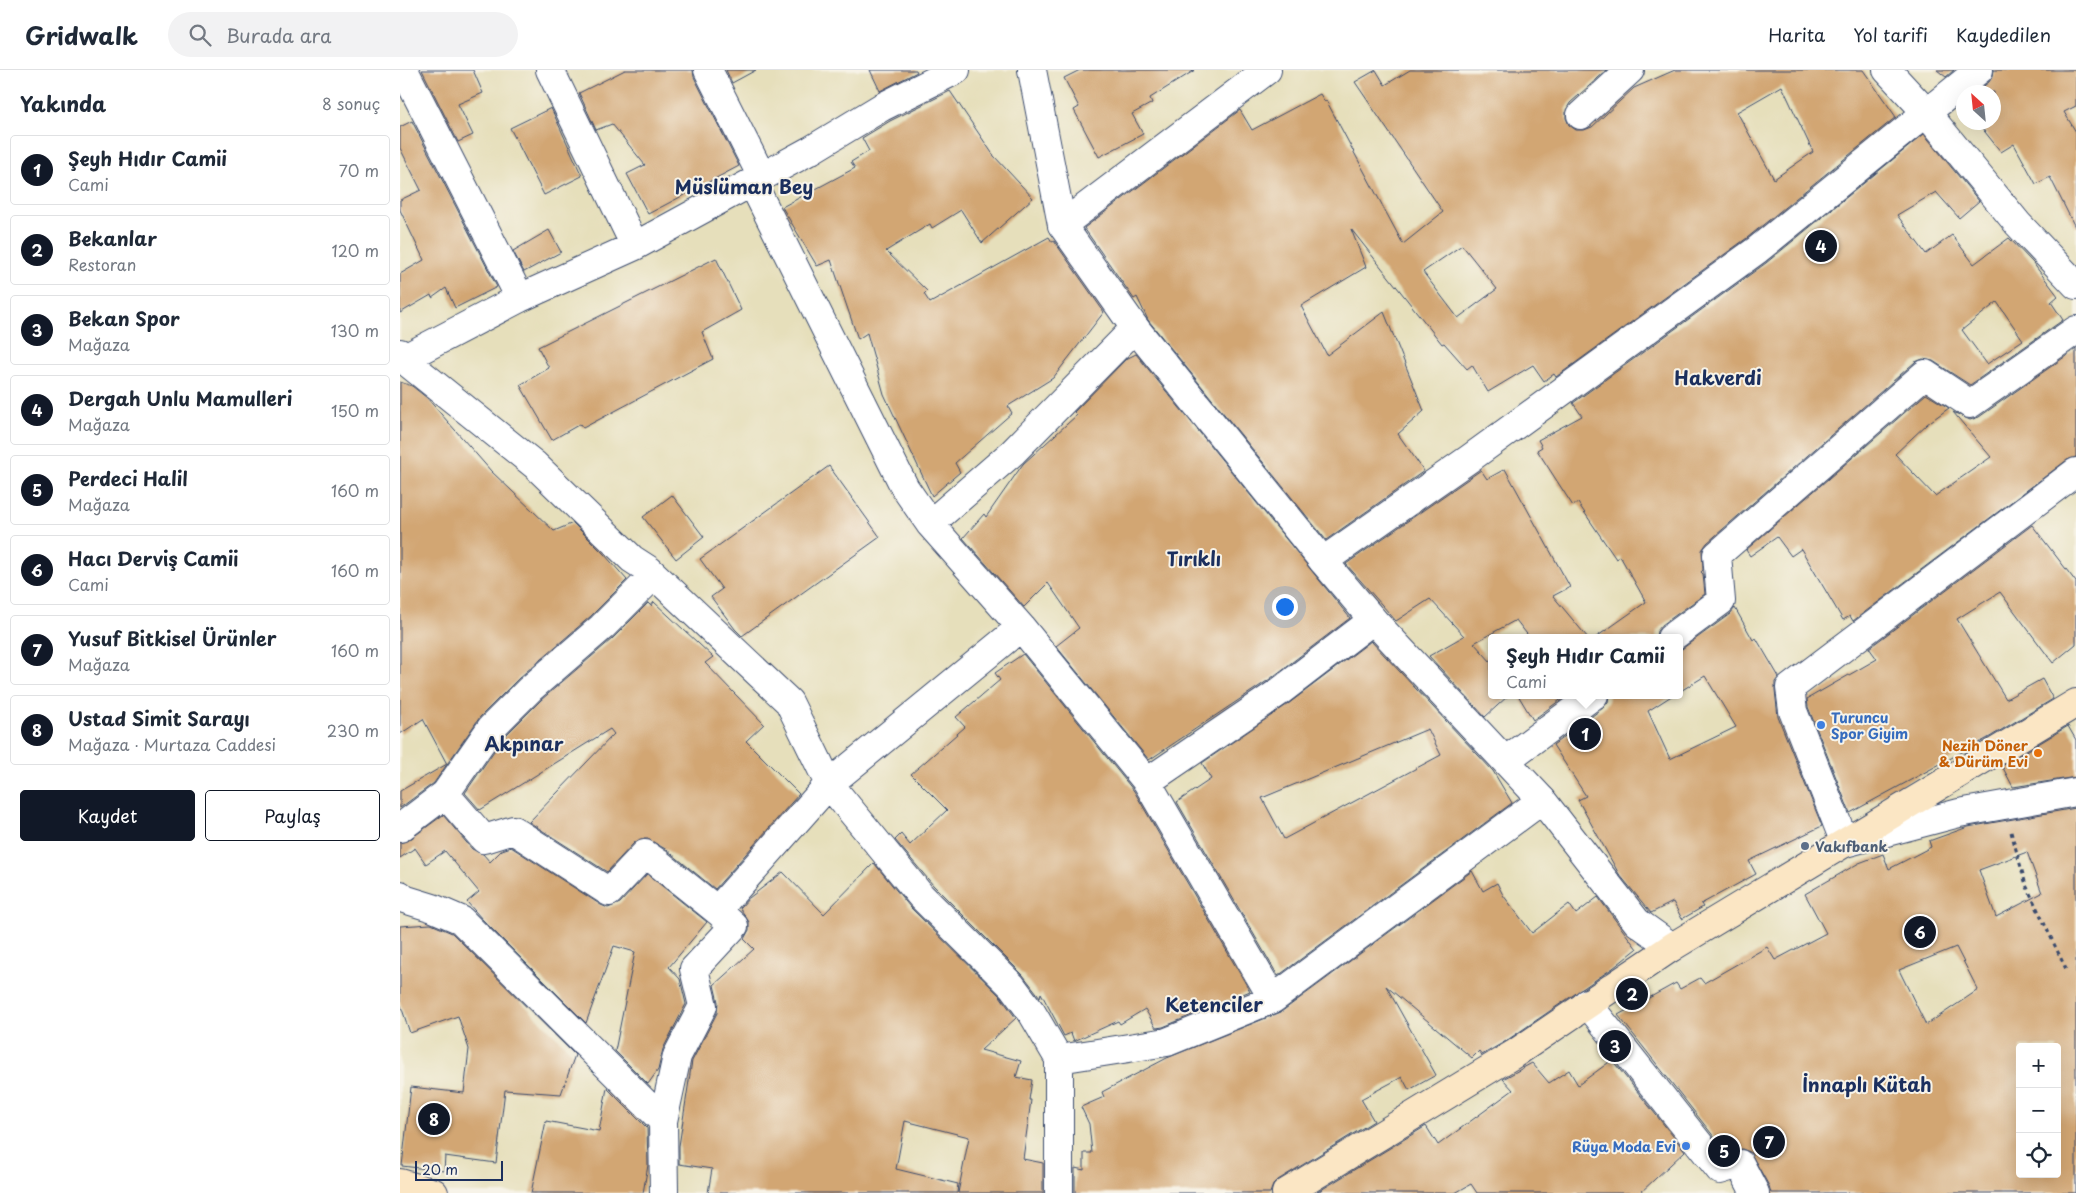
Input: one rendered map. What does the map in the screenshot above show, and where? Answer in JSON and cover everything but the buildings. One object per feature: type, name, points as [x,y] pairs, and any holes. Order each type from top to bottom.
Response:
[{"type":"main road","points":[[1286,1193],[1514,1054],[1672,947],[2076,703]]},
{"type":"main road","points":[[400,1183],[434,1193]]},
{"type":"street","points":[[404,70],[520,298]]},
{"type":"street","points":[[550,70],[635,246]]},
{"type":"street","points":[[708,70],[757,180],[905,488],[930,524],[1021,627],[1147,782],[1274,999]]},
{"type":"street","points":[[1032,70],[1062,225],[1135,328],[1373,620],[1542,800],[1637,922],[1672,947]]},
{"type":"street","points":[[1062,225],[1240,79],[1267,70]]},
{"type":"street","points":[[1581,115],[1630,70]]},
{"type":"street","points":[[1887,70],[1926,112],[2018,224],[2076,285]]},
{"type":"street","points":[[1323,561],[1461,465],[1757,250],[1979,70]]},
{"type":"street","points":[[940,73],[757,180],[635,246],[520,298],[401,357],[535,465],[632,559],[654,575],[789,702],[829,784],[921,896],[1012,986],[1032,1013],[1060,1059],[1060,1193]]},
{"type":"street","points":[[930,524],[1013,452],[1135,328]]},
{"type":"street","points":[[1677,634],[1721,601],[1717,555],[1925,374],[1970,404],[2076,330]]},
{"type":"street","points":[[2076,472],[1790,688],[1793,711],[1845,843],[1959,813],[2076,792]]},
{"type":"street","points":[[400,828],[445,794],[491,728],[530,689],[602,627],[654,575]]},
{"type":"street","points":[[1147,782],[1279,692],[1373,620]]},
{"type":"street","points":[[719,912],[727,899],[829,784],[1021,627]]},
{"type":"street","points":[[1506,760],[1589,699]]},
{"type":"street","points":[[445,794],[484,839],[513,830],[609,892],[644,854],[658,863],[734,926],[694,969],[703,1006],[677,1056],[664,1121],[664,1193]]},
{"type":"street","points":[[1060,1059],[1167,1042],[1274,999],[1542,800]]},
{"type":"street","points":[[400,895],[404,900],[433,908],[461,920],[664,1121]]},
{"type":"street","points":[[1587,1004],[1720,1170],[1740,1164],[1755,1193]]},
{"type":"path","points":[[2004,805],[2026,885],[2066,969]]},
{"type":"place","name":"Dergah Unlu Mamulleri","points":[[1821,246]]},
{"type":"place","name":"Turuncu Spor Giyim","points":[[1821,725]]},
{"type":"place","name":"Şeyh Hıdır Camii","points":[[1585,734]]},
{"type":"place","name":"Nezih Döner & Dürüm Evi","points":[[2038,753]]},
{"type":"place","name":"Vakıfbank","points":[[1805,846]]},
{"type":"place","name":"Hacı Derviş Camii","points":[[1920,932]]},
{"type":"place","name":"Bekanlar","points":[[1632,994]]},
{"type":"place","name":"Bekan Spor","points":[[1615,1046]]},
{"type":"place","name":"Ustad Simit Sarayı","points":[[434,1119]]},
{"type":"place","name":"Yusuf Bitkisel Ürünler","points":[[1769,1142]]},
{"type":"place","name":"Rüya Moda Evi","points":[[1686,1146]]},
{"type":"place","name":"Perdeci Halil","points":[[1724,1151]]},
{"type":"district","name":"Müslüman Bey","points":[[744,186]]},
{"type":"district","name":"Hakverdi","points":[[1718,377]]},
{"type":"district","name":"Tırıklı","points":[[1194,558]]},
{"type":"district","name":"Akpınar","points":[[524,743]]},
{"type":"district","name":"Ketenciler","points":[[1214,1004]]},
{"type":"district","name":"İnnaplı Kütah","points":[[1867,1084]]}]
